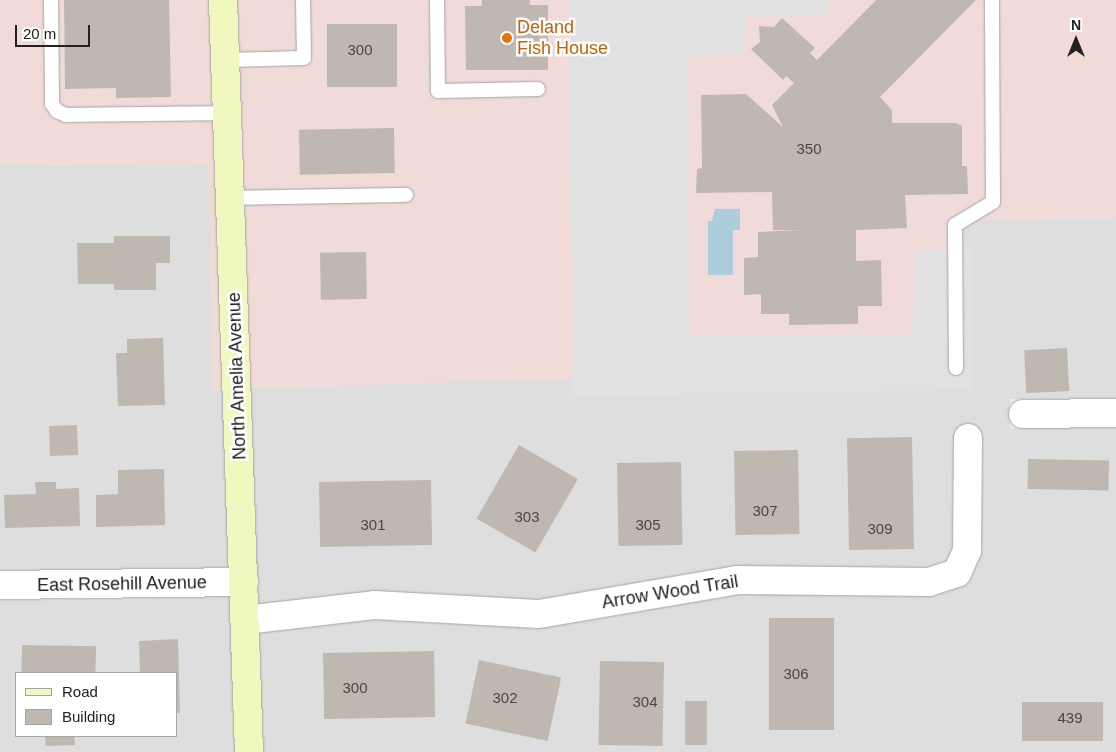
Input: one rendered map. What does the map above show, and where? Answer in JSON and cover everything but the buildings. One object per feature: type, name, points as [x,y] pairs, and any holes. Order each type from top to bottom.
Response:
[{"type":"main road","name":"North Amelia Avenue","points":[[224,0],[249,752]]},
{"type":"street","points":[[1023,414],[1116,413]]},
{"type":"street","name":"Arrow Wood Trail","points":[[246,620],[374,604],[540,614],[737,580],[929,582],[957,573],[967,551],[968,438]]},
{"type":"street","name":"East Rosehill Avenue","points":[[0,586],[244,582]]},
{"type":"lane","points":[[51,0],[52,104],[66,115],[228,113]]},
{"type":"lane","points":[[226,60],[304,58],[303,0]]},
{"type":"lane","points":[[436,0],[438,91],[538,89]]},
{"type":"lane","points":[[956,368],[956,225],[993,202],[992,0]]},
{"type":"lane","points":[[231,198],[406,195]]},
{"type":"shaded area","points":[[0,0],[211,0],[225,390],[213,392],[208,166],[0,164]]},
{"type":"shaded area","points":[[236,0],[1116,0],[1116,217],[959,221],[965,368],[250,388]]},
{"type":"shaded area","points":[[569,0],[828,0],[828,16],[747,17],[744,54],[688,57],[689,335],[912,335],[915,250],[972,248],[974,390],[572,395]]},
{"type":"shaded area","points":[[0,164],[209,166],[213,391],[225,390],[231,568],[0,571]]},
{"type":"shaded area","points":[[1116,217],[1116,399],[1010,399],[1010,428],[1116,428],[1116,752],[262,752],[250,388],[959,220]]},
{"type":"shaded area","points":[[232,597],[236,752],[0,752],[0,600]]},
{"type":"water","points":[[715,209],[740,209],[740,230],[733,230],[733,275],[708,275],[708,221],[712,221]]},
{"type":"place","name":"Deland Fish House","points":[[507,38]]}]
